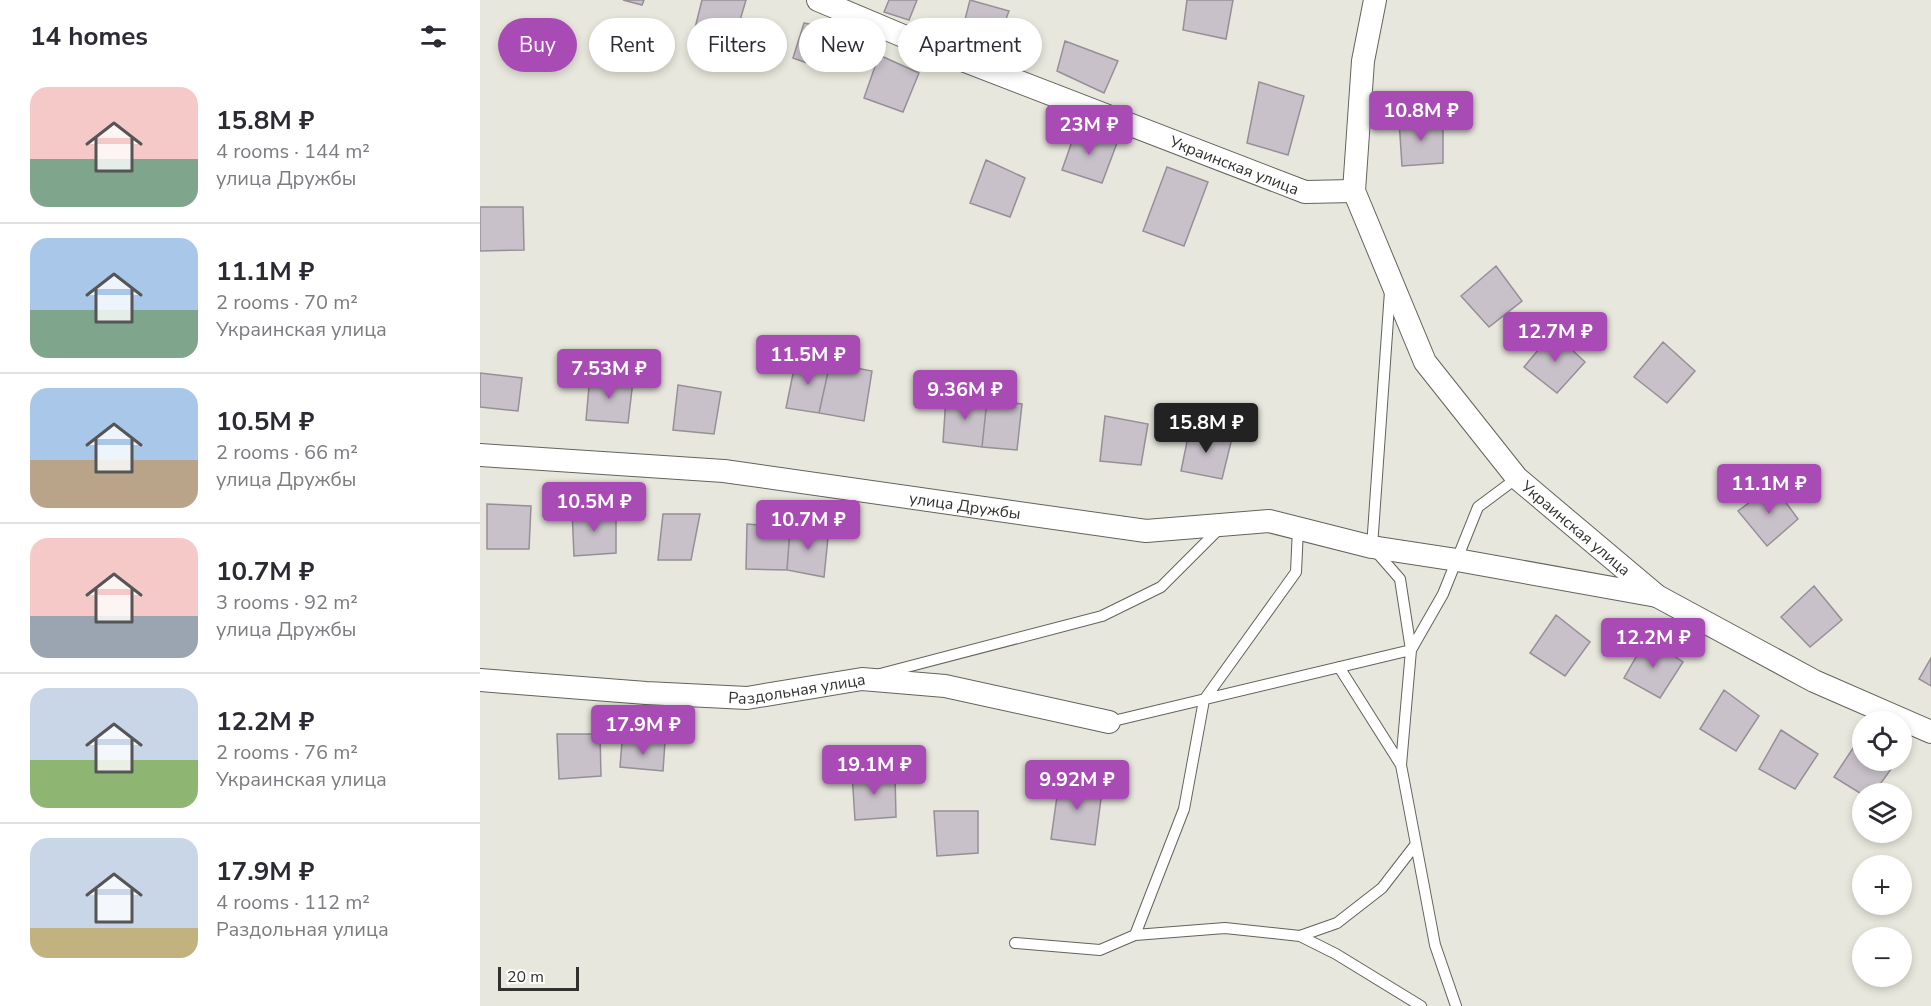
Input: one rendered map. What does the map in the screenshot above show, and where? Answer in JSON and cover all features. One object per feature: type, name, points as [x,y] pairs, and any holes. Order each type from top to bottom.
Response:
[{"type":"street","name":"Украинская улица","points":[[818,0],[934,49],[1305,192],[1354,191]]},
{"type":"street","name":"Украинская улица","points":[[1375,0],[1363,61],[1354,191],[1425,362],[1517,478],[1657,596],[1814,681],[1931,732]]},
{"type":"street","name":"улица Дружбы","points":[[480,455],[724,471],[1146,531],[1269,521],[1372,547],[1657,596]]},
{"type":"street","name":"Раздольная улица","points":[[480,680],[646,693],[747,698],[862,679],[945,686],[1109,722]]},
{"type":"lane","points":[[1391,279],[1372,547],[1400,579],[1411,650],[1401,765],[1435,945],[1456,1006]]},
{"type":"lane","points":[[1109,722],[1411,650],[1443,594],[1478,507],[1517,478]]},
{"type":"lane","points":[[862,679],[1102,616],[1161,587],[1223,525]]},
{"type":"lane","points":[[1134,935],[1184,809],[1204,700],[1296,572],[1298,528]]},
{"type":"lane","points":[[1339,667],[1401,765]]},
{"type":"lane","points":[[1300,936],[1337,923],[1382,888],[1416,844]]},
{"type":"lane","points":[[1015,943],[1100,950],[1134,935],[1225,928],[1300,936],[1336,954],[1421,1006]]},
{"type":"building","points":[[623,0],[644,0],[642,5]]},
{"type":"building","points":[[702,0],[746,0],[741,18],[698,18]]},
{"type":"building","points":[[889,0],[917,0],[910,18],[884,12]]},
{"type":"building","points":[[970,0],[1009,11],[1006,18],[965,18]]},
{"type":"building","points":[[1187,0],[1233,0],[1226,39],[1183,30]]},
{"type":"building","points":[[799,39],[799,60],[793,58]]},
{"type":"building","points":[[1065,41],[1118,61],[1104,93],[1057,71]]},
{"type":"building","points":[[886,58],[898,64],[898,72],[919,73],[903,112],[864,98],[873,72],[886,72]]},
{"type":"building","points":[[1259,82],[1304,96],[1288,155],[1247,143]]},
{"type":"building","points":[[1399,120],[1443,121],[1443,163],[1402,166]]},
{"type":"building","points":[[1077,127],[1117,143],[1102,183],[1062,170]]},
{"type":"building","points":[[986,160],[1025,178],[1010,217],[970,203]]},
{"type":"building","points":[[1167,167],[1208,182],[1184,246],[1143,231]]},
{"type":"building","points":[[480,207],[523,207],[524,250],[480,251]]},
{"type":"building","points":[[1496,266],[1522,301],[1489,327],[1461,296]]},
{"type":"building","points":[[1553,332],[1585,362],[1557,393],[1524,367]]},
{"type":"building","points":[[1663,342],[1695,371],[1667,403],[1634,377]]},
{"type":"building","points":[[796,359],[830,363],[819,413],[786,408]]},
{"type":"building","points":[[830,363],[872,371],[864,421],[819,413]]},
{"type":"building","points":[[480,373],[522,378],[518,411],[480,407]]},
{"type":"building","points":[[590,375],[633,381],[628,423],[586,420]]},
{"type":"building","points":[[678,385],[721,392],[714,434],[673,430]]},
{"type":"building","points":[[946,397],[987,400],[982,447],[943,442]]},
{"type":"building","points":[[987,400],[1022,404],[1017,450],[982,447]]},
{"type":"building","points":[[1105,416],[1148,424],[1141,465],[1100,461]]},
{"type":"building","points":[[1190,427],[1232,438],[1222,479],[1181,471]]},
{"type":"building","points":[[1773,485],[1798,519],[1767,546],[1738,511]]},
{"type":"building","points":[[487,504],[531,506],[529,549],[487,549]]},
{"type":"building","points":[[572,511],[616,511],[616,553],[574,556]]},
{"type":"building","points":[[663,514],[700,514],[691,560],[658,560]]},
{"type":"building","points":[[747,524],[790,528],[787,570],[746,569]]},
{"type":"building","points":[[790,528],[829,528],[824,577],[787,570]]},
{"type":"building","points":[[1814,586],[1842,620],[1810,647],[1781,617]]},
{"type":"building","points":[[1556,615],[1590,642],[1565,676],[1530,653]]},
{"type":"building","points":[[1647,638],[1683,662],[1660,698],[1624,678]]},
{"type":"building","points":[[1931,658],[1931,686],[1919,679]]},
{"type":"building","points":[[1724,690],[1759,716],[1736,751],[1700,729]]},
{"type":"building","points":[[1781,730],[1818,754],[1795,789],[1759,769]]},
{"type":"building","points":[[557,734],[600,734],[601,776],[559,779]]},
{"type":"building","points":[[622,742],[665,742],[663,771],[620,767]]},
{"type":"building","points":[[1852,750],[1852,771],[1890,771],[1881,783],[1852,783],[1852,788],[1834,777]]},
{"type":"building","points":[[852,774],[895,774],[896,817],[855,820]]},
{"type":"building","points":[[1060,775],[1103,783],[1095,845],[1051,839]]},
{"type":"building","points":[[934,811],[978,811],[978,853],[937,856]]}]
